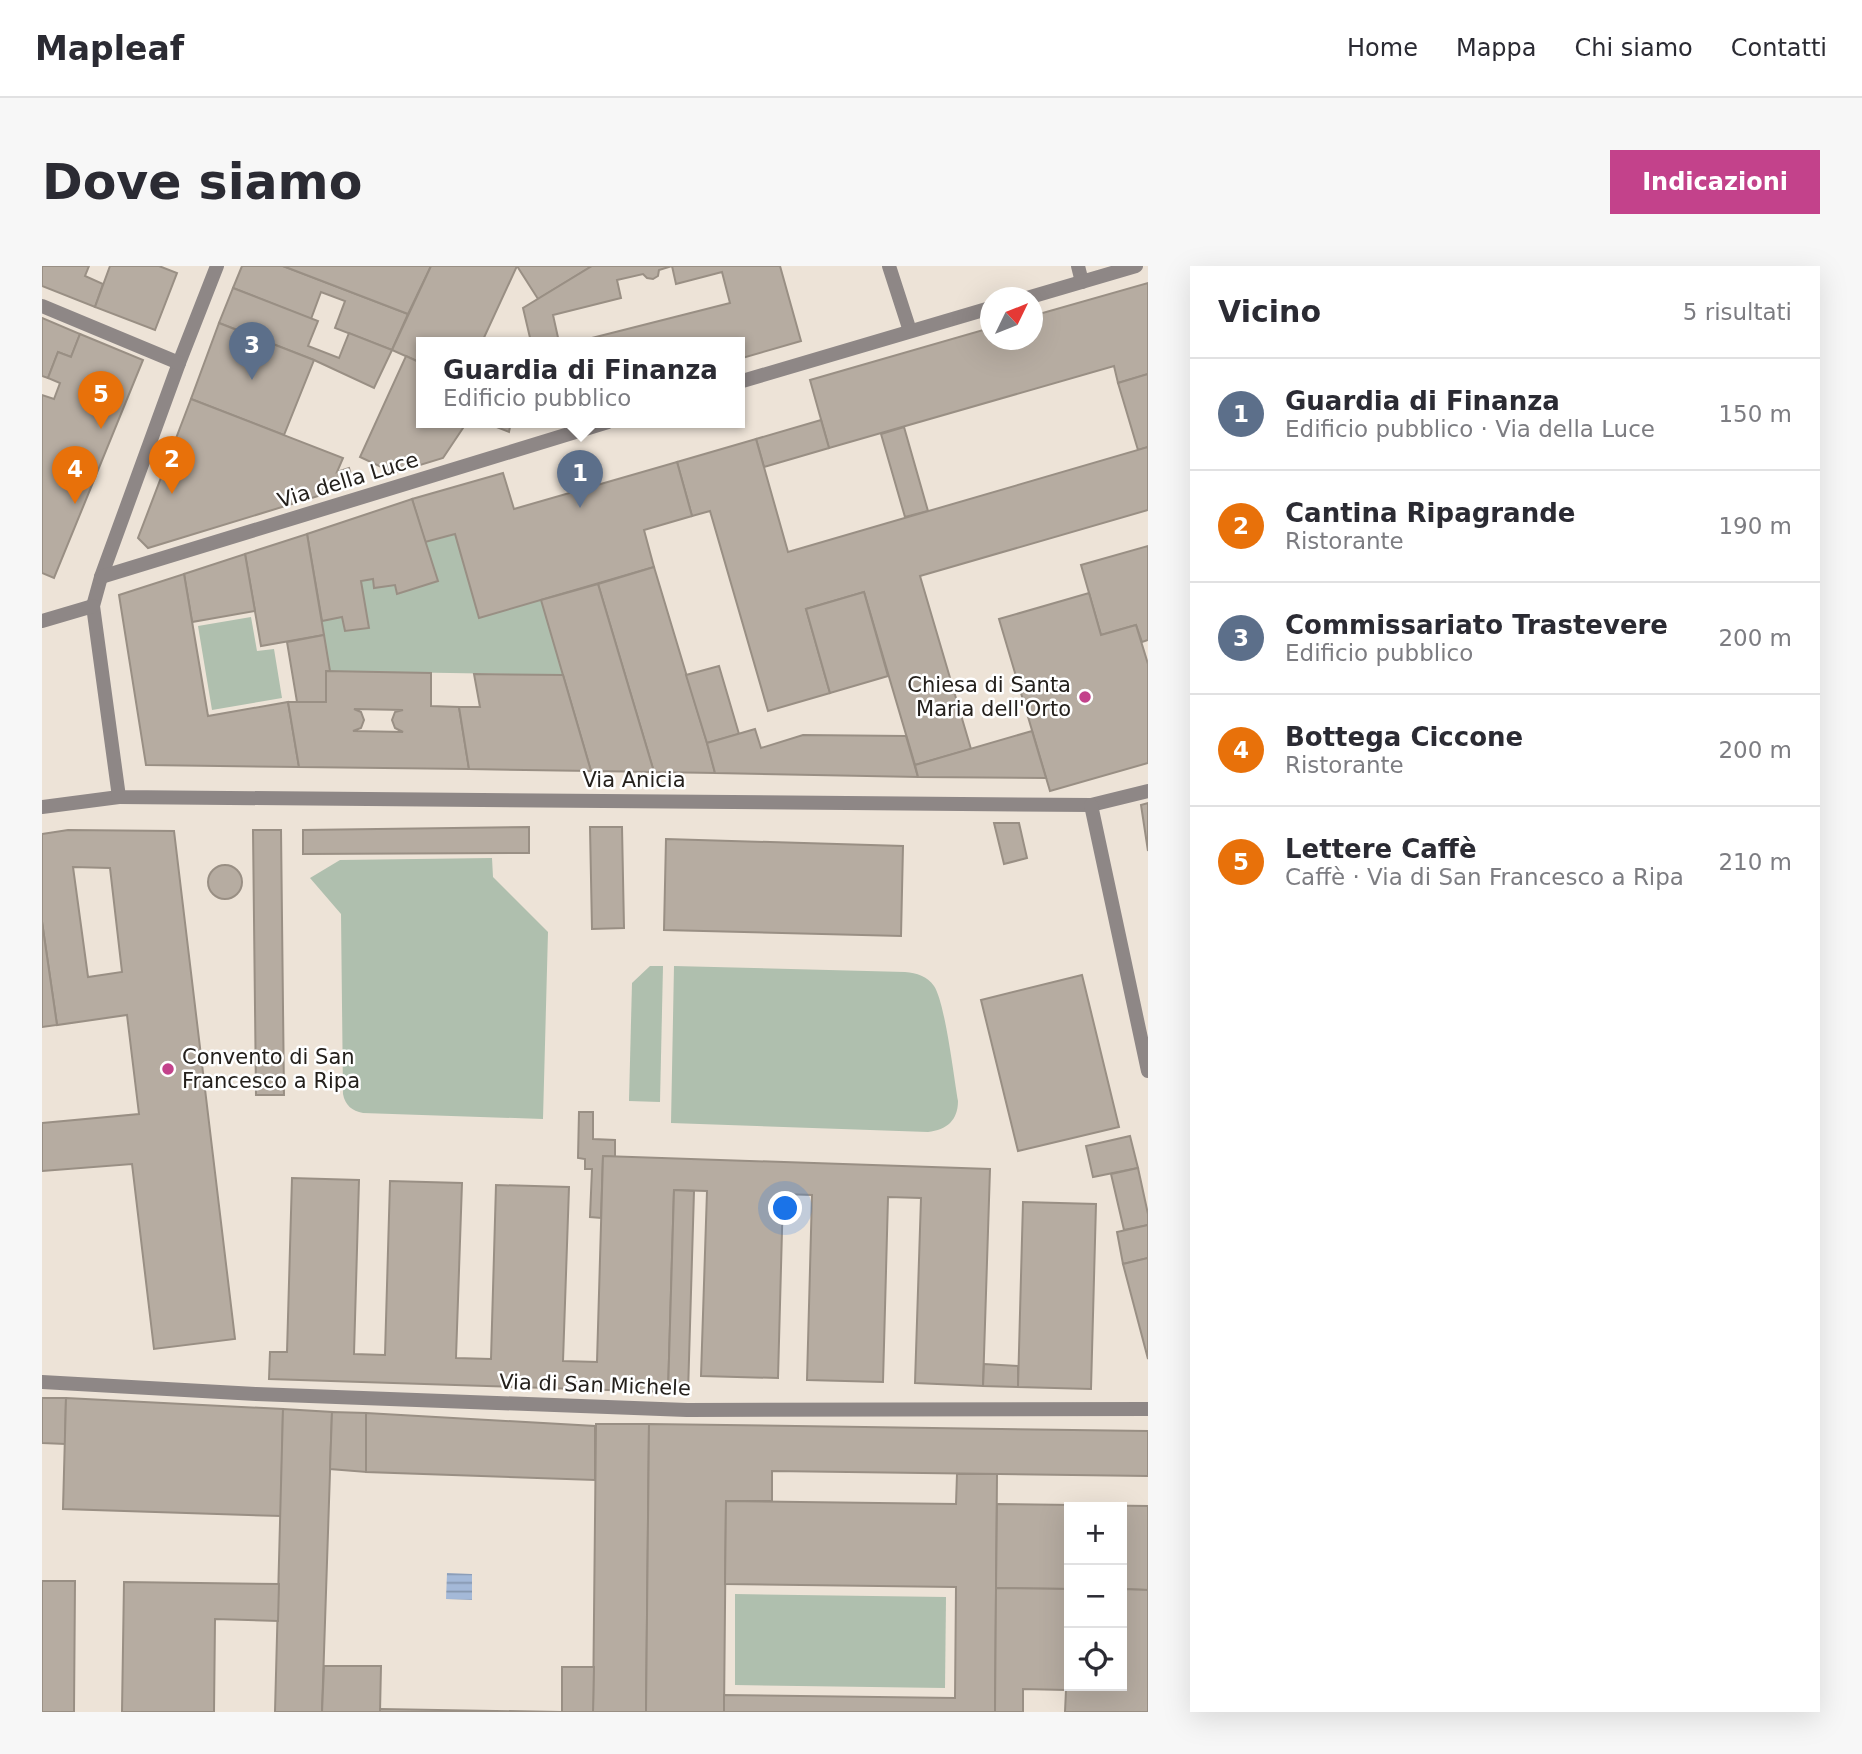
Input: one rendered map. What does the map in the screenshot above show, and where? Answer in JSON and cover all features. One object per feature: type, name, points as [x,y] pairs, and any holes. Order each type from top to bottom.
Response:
[{"type":"street","points":[[119,797],[93,606],[101,577],[179,363],[217,266]]},
{"type":"street","points":[[889,266],[909,331]]},
{"type":"street","points":[[1077,266],[1082,282]]},
{"type":"street","points":[[1043,293],[1136,266]]},
{"type":"street","points":[[42,306],[179,363]]},
{"type":"street","points":[[745,380],[980,311]]},
{"type":"street","name":"Via della Luce","points":[[101,577],[588,428]]},
{"type":"street","points":[[42,621],[93,606]]},
{"type":"street","name":"Via Anicia","points":[[42,807],[119,797],[1091,805],[1148,791]]},
{"type":"street","points":[[1091,805],[1148,1071]]},
{"type":"street","name":"Via di San Michele","points":[[42,1382],[256,1394],[687,1410],[1148,1409]]},
{"type":"green space","points":[[455,534],[479,618],[541,600],[563,675],[330,671],[322,621],[342,617],[345,631],[369,628],[361,581],[373,579],[375,588],[395,585],[398,594],[438,581],[425,542]]},
{"type":"green space","points":[[251,617],[257,651],[274,649],[282,698],[212,710],[198,626]]},
{"type":"green space","points":[[492,858],[493,877],[548,932],[543,1119],[363,1113],[352,1109],[343,1094],[341,914],[310,878],[340,860]]},
{"type":"green space","points":[[650,966],[663,966],[660,1102],[629,1101],[632,983]]},
{"type":"green space","points":[[674,966],[905,972],[925,977],[938,995],[945,1023],[958,1101],[954,1119],[941,1129],[928,1132],[671,1123]]},
{"type":"green space","points":[[735,1594],[946,1597],[945,1688],[735,1685]]},
{"type":"water","points":[[447,1573],[472,1574],[472,1600],[446,1599]]},
{"type":"building","points":[[42,266],[89,266],[85,276],[103,284],[95,307],[42,286]]},
{"type":"building","points":[[110,266],[159,266],[177,273],[155,330],[95,307]]},
{"type":"building","points":[[242,266],[283,266],[408,314],[392,350],[335,328],[345,301],[321,292],[311,319],[233,288]]},
{"type":"building","points":[[283,266],[431,266],[408,314]]},
{"type":"building","points":[[431,266],[517,266],[484,337],[416,337],[416,361],[392,350]]},
{"type":"building","points":[[517,266],[592,266],[538,299]]},
{"type":"building","points":[[592,266],[672,266],[659,270],[658,276],[653,279],[643,274],[617,280],[621,298],[553,315],[558,337],[530,337],[523,308]]},
{"type":"building","points":[[672,266],[780,266],[801,341],[745,357],[745,337],[596,337],[730,303],[722,272],[676,284]]},
{"type":"building","points":[[1148,283],[1148,374],[1118,383],[1114,366],[829,448],[810,380],[980,331],[980,350],[1043,350],[1043,313]]},
{"type":"building","points":[[233,288],[318,321],[308,346],[339,358],[349,333],[392,350],[374,388],[314,360],[219,323]]},
{"type":"building","points":[[42,318],[80,334],[71,357],[58,352],[48,378],[42,376]]},
{"type":"building","points":[[219,323],[314,360],[284,435],[191,399]]},
{"type":"building","points":[[80,334],[143,360],[54,578],[42,573],[42,395],[54,399],[60,383],[48,378],[58,352],[71,357]]},
{"type":"building","points":[[406,356],[416,361],[416,428],[463,428],[443,458],[394,473],[360,457]]},
{"type":"building","points":[[1148,374],[1148,447],[1138,450],[1118,383]]},
{"type":"building","points":[[191,399],[343,458],[337,472],[349,468],[354,485],[148,548],[138,538]]},
{"type":"building","points":[[821,420],[829,448],[764,467],[756,439]]},
{"type":"building","points":[[904,427],[928,511],[905,517],[881,434]]},
{"type":"building","points":[[756,439],[788,552],[1148,447],[1148,510],[920,576],[971,749],[915,765],[864,592],[806,609],[830,693],[768,711],[710,511],[692,516],[677,462]]},
{"type":"building","points":[[677,462],[692,516],[644,530],[654,567],[479,618],[455,534],[425,542],[412,499],[503,473],[514,509]]},
{"type":"building","points":[[412,499],[438,581],[397,594],[395,585],[374,588],[373,579],[361,581],[369,628],[345,631],[342,617],[322,621],[307,534]]},
{"type":"building","points":[[307,534],[324,635],[261,646],[245,554]]},
{"type":"building","points":[[1148,546],[1148,640],[1142,642],[1136,625],[1101,635],[1081,565]]},
{"type":"building","points":[[245,554],[255,611],[192,622],[184,574]]},
{"type":"building","points":[[654,567],[715,773],[654,772],[598,584]]},
{"type":"building","points":[[184,574],[208,716],[288,702],[299,767],[146,765],[119,595]]},
{"type":"building","points":[[598,584],[654,772],[591,771],[541,600]]},
{"type":"building","points":[[864,592],[888,676],[830,693],[806,609]]},
{"type":"building","name":"Chiesa di Santa Maria dell'Orto","points":[[1089,593],[1101,635],[1136,625],[1148,664],[1148,763],[1050,791],[999,619]]},
{"type":"building","points":[[324,635],[330,671],[326,671],[326,702],[297,702],[287,642]]},
{"type":"building","points":[[719,666],[739,734],[707,743],[686,675]]},
{"type":"building","points":[[326,671],[431,673],[431,706],[459,707],[469,769],[299,767],[288,702],[326,702]],"holes":[[[354,709],[403,710],[395,712],[392,720],[395,728],[403,732],[353,731],[361,728],[364,720],[361,712]]]},
{"type":"building","points":[[474,674],[563,675],[591,771],[469,769],[459,707],[480,707]]},
{"type":"building","points":[[755,729],[761,748],[803,735],[906,736],[918,777],[715,773],[707,743]]},
{"type":"building","points":[[1032,731],[1046,778],[918,777],[915,765]]},
{"type":"building","points":[[1148,803],[1148,851],[1141,805]]},
{"type":"building","points":[[994,823],[1019,823],[1027,858],[1004,864]]},
{"type":"building","points":[[529,827],[529,853],[303,854],[303,830]]},
{"type":"building","points":[[590,827],[622,827],[624,928],[592,929]]},
{"type":"building","name":"Convento di San Francesco a Ripa","points":[[68,830],[174,831],[235,1339],[154,1349],[132,1164],[42,1171],[42,1123],[139,1114],[127,1015],[57,1025],[42,922],[42,834]],"holes":[[[73,867],[110,868],[122,972],[88,977]]]},
{"type":"building","points":[[253,830],[281,830],[284,1095],[256,1095]]},
{"type":"building","points":[[666,839],[903,846],[901,936],[664,930]]},
{"type":"building","points":[[225,865],[237,870],[242,882],[237,894],[225,899],[213,894],[208,882],[213,870]]},
{"type":"building","points":[[42,922],[57,1025],[42,1027]]},
{"type":"building","points":[[1082,975],[1119,1127],[1018,1151],[981,1000]]},
{"type":"building","points":[[579,1112],[593,1112],[593,1139],[615,1140],[615,1157],[603,1156],[601,1218],[590,1217],[592,1169],[585,1169],[585,1159],[578,1158]]},
{"type":"building","points":[[1130,1136],[1138,1168],[1093,1177],[1086,1146]]},
{"type":"building","points":[[603,1156],[990,1169],[983,1386],[915,1383],[921,1198],[888,1197],[883,1382],[807,1380],[812,1195],[783,1194],[778,1378],[701,1376],[707,1191],[674,1190],[668,1392],[269,1379],[270,1352],[287,1352],[292,1178],[359,1180],[354,1354],[385,1355],[390,1181],[462,1183],[456,1358],[491,1359],[496,1185],[569,1187],[563,1361],[597,1362]]},
{"type":"building","points":[[1138,1168],[1148,1225],[1124,1230],[1111,1174]]},
{"type":"building","points":[[674,1190],[694,1191],[688,1393],[668,1392]]},
{"type":"building","points":[[1023,1202],[1096,1204],[1091,1389],[1018,1387]]},
{"type":"building","points":[[1148,1225],[1148,1258],[1123,1264],[1117,1232]]},
{"type":"building","points":[[1148,1258],[1148,1359],[1123,1264]]},
{"type":"building","points":[[984,1364],[1018,1366],[1018,1387],[983,1386]]},
{"type":"building","points":[[42,1398],[66,1398],[65,1444],[42,1443]]},
{"type":"building","points":[[66,1398],[283,1409],[281,1516],[63,1509]]},
{"type":"building","points":[[283,1409],[332,1412],[322,1712],[275,1712]]},
{"type":"building","points":[[332,1412],[366,1413],[366,1472],[330,1469]]},
{"type":"building","points":[[366,1413],[595,1426],[595,1480],[366,1472]]},
{"type":"building","points":[[596,1424],[649,1424],[646,1712],[593,1712]]},
{"type":"building","points":[[649,1424],[1148,1431],[1148,1476],[772,1471],[772,1501],[726,1501],[724,1712],[646,1712]]},
{"type":"building","points":[[957,1474],[997,1474],[995,1712],[724,1712],[724,1695],[955,1698],[956,1587],[725,1584],[726,1501],[956,1504]]},
{"type":"building","points":[[997,1504],[1064,1505],[1064,1589],[996,1588]]},
{"type":"building","points":[[1127,1506],[1148,1506],[1148,1590],[1127,1589]]},
{"type":"building","points":[[42,1581],[75,1581],[74,1712],[42,1712]]},
{"type":"building","points":[[124,1582],[279,1584],[278,1621],[215,1619],[214,1712],[122,1712]]},
{"type":"building","points":[[996,1588],[1064,1589],[1064,1690],[1023,1689],[1023,1712],[995,1712]]},
{"type":"building","points":[[1127,1589],[1148,1590],[1148,1712],[1065,1712],[1066,1691],[1127,1691]]},
{"type":"building","points":[[324,1666],[381,1666],[380,1712],[322,1712]]},
{"type":"building","points":[[562,1667],[594,1667],[593,1712],[562,1712]]},
{"type":"building","points":[[380,1709],[562,1712],[380,1712]]},
{"type":"place","name":"Commissariato Trastevere","points":[[252,380]]},
{"type":"place","name":"Lettere Caffè","points":[[101,429]]},
{"type":"place","name":"Cantina Ripagrande","points":[[172,494]]},
{"type":"place","name":"Bottega Ciccone","points":[[75,504]]},
{"type":"place","name":"Guardia di Finanza","points":[[580,508]]},
{"type":"place","name":"Chiesa di Santa Maria dell'Orto","points":[[1085,697]]},
{"type":"place","name":"Convento di San Francesco a Ripa","points":[[168,1069]]}]
